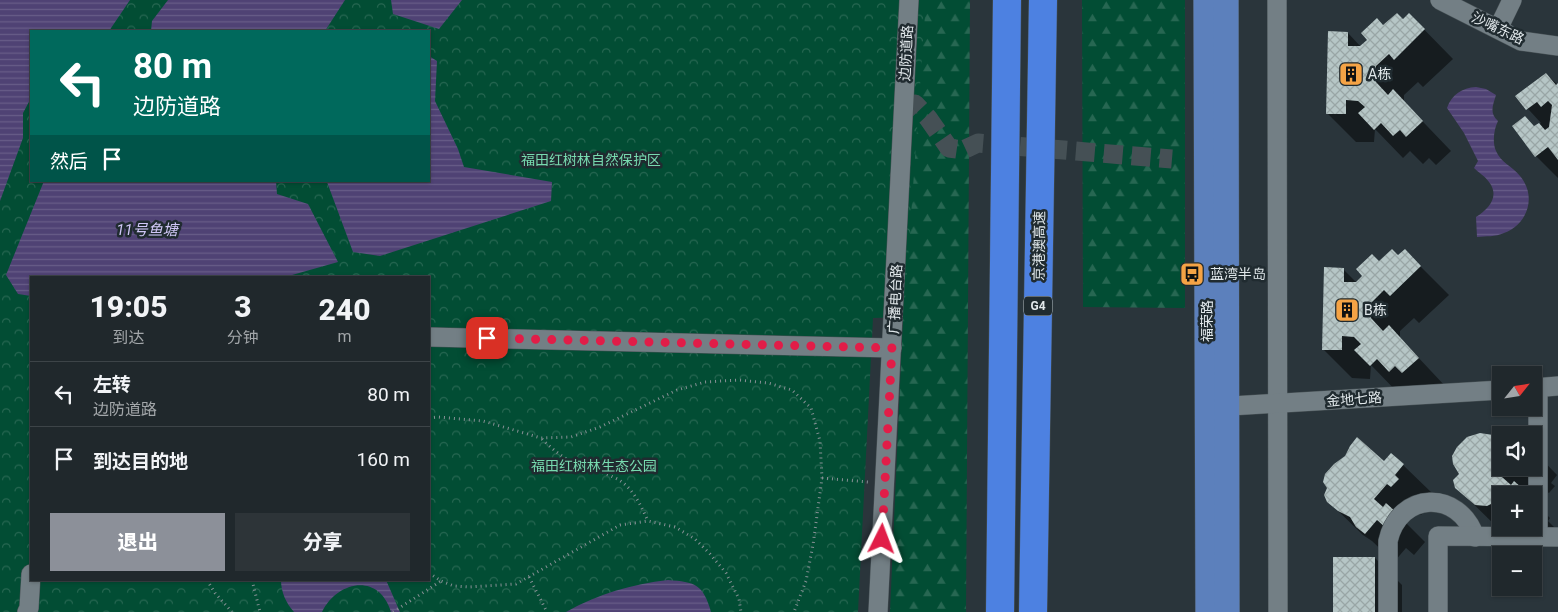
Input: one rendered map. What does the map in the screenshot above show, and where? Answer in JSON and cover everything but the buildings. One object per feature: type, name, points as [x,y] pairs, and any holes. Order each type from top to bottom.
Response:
[{"type":"highway","name":"G4","points":[[1000,612],[1008,0]]},
{"type":"highway","name":"京港澳高速","points":[[1033,612],[1043,0]]},
{"type":"main road","name":"福荣路","points":[[1206,0],[1217,407],[1228,612]]},
{"type":"main road","name":"福荣路","points":[[1208,612],[1217,407],[1226,0]]},
{"type":"street","name":"边防道路","points":[[904,107],[909,0]]},
{"type":"street","points":[[1277,0],[1278,612]]},
{"type":"street","name":"沙嘴东路","points":[[1440,0],[1521,41],[1558,46]]},
{"type":"street","points":[[1498,30],[1512,0]]},
{"type":"street","name":"广播电台路","points":[[878,612],[904,107]]},
{"type":"street","points":[[430,337],[892,348]]},
{"type":"street","points":[[1542,387],[1558,386]]},
{"type":"street","name":"金地七路","points":[[1217,407],[1492,391]]},
{"type":"street","points":[[1536,416],[1538,537]]},
{"type":"street","points":[[1388,612],[1388,541],[1390,532],[1400,516],[1415,505],[1424,502],[1443,503],[1452,506],[1467,519],[1475,536]]},
{"type":"street","points":[[1438,612],[1438,536],[1558,537]]},
{"type":"street","points":[[26,612],[29,608],[31,581]]},
{"type":"path","points":[[430,418],[438,416],[483,421],[542,438],[571,437],[600,427],[676,390],[705,382],[739,380],[768,383],[792,390],[811,408],[820,440],[822,478],[808,572],[794,612]]},
{"type":"path","points":[[542,438],[566,458],[577,464],[615,477],[630,489],[639,501],[648,521]]},
{"type":"path","points":[[822,478],[885,484]]},
{"type":"path","points":[[430,574],[454,586],[516,584],[620,525],[648,521],[675,527],[695,539],[726,573],[739,599],[741,612]]},
{"type":"path","points":[[529,577],[547,612]]},
{"type":"path","points":[[208,581],[232,612]]},
{"type":"path","points":[[252,581],[260,612]]},
{"type":"path","points":[[393,612],[441,581]]},
{"type":"green space","name":"福田红树林自然保护区","points":[[0,0],[926,0],[904,317],[873,318],[858,612],[0,612]]},
{"type":"green space","name":"福田红树林自然保护区","points":[[462,0],[970,0],[966,612],[890,612],[903,317],[430,320],[430,277],[551,201],[430,30]]},
{"type":"green space","points":[[1082,0],[1185,0],[1185,308],[1083,307]]},
{"type":"water","points":[[0,0],[130,0],[110,30],[30,30],[30,100],[23,113],[23,138],[0,201]]},
{"type":"water","points":[[168,0],[345,0],[326,30],[151,30],[152,21]]},
{"type":"water","points":[[391,0],[462,0],[439,29],[393,14]]},
{"type":"water","points":[[430,57],[437,61],[435,101],[458,149],[464,167],[552,182],[551,201],[380,256],[353,252],[327,182],[430,182]]},
{"type":"water","points":[[1476,87],[1486,89],[1496,95],[1492,109],[1493,115],[1498,121],[1495,128],[1494,144],[1501,159],[1520,176],[1525,184],[1529,200],[1524,216],[1512,229],[1497,235],[1477,237],[1476,217],[1492,202],[1492,187],[1474,168],[1478,161],[1464,133],[1447,108],[1455,95],[1466,89]]},
{"type":"water","name":"11号鱼塘","points":[[44,182],[276,182],[277,194],[308,204],[338,262],[289,276],[30,276],[30,296],[18,294],[6,275]]},
{"type":"water","points":[[668,580],[697,586],[705,595],[711,612],[566,612],[590,600],[616,591],[641,584]]},
{"type":"water","points":[[281,581],[386,581],[400,612],[391,612],[385,599],[377,591],[368,586],[358,585],[337,593],[322,612],[294,612],[284,597]]},
{"type":"tunnel","points":[[904,107],[915,104],[928,118],[949,148],[963,150],[978,143],[1172,159]]},
{"type":"place","name":"A栋","points":[[1351,74]]},
{"type":"place","name":"蓝湾半岛","points":[[1192,274]]},
{"type":"place","name":"B栋","points":[[1347,310]]},
{"type":"route","points":[[487,338],[892,348],[882,539]]},
{"type":"park label","name":"福田红树林生态公园","points":[[594,466]]}]
